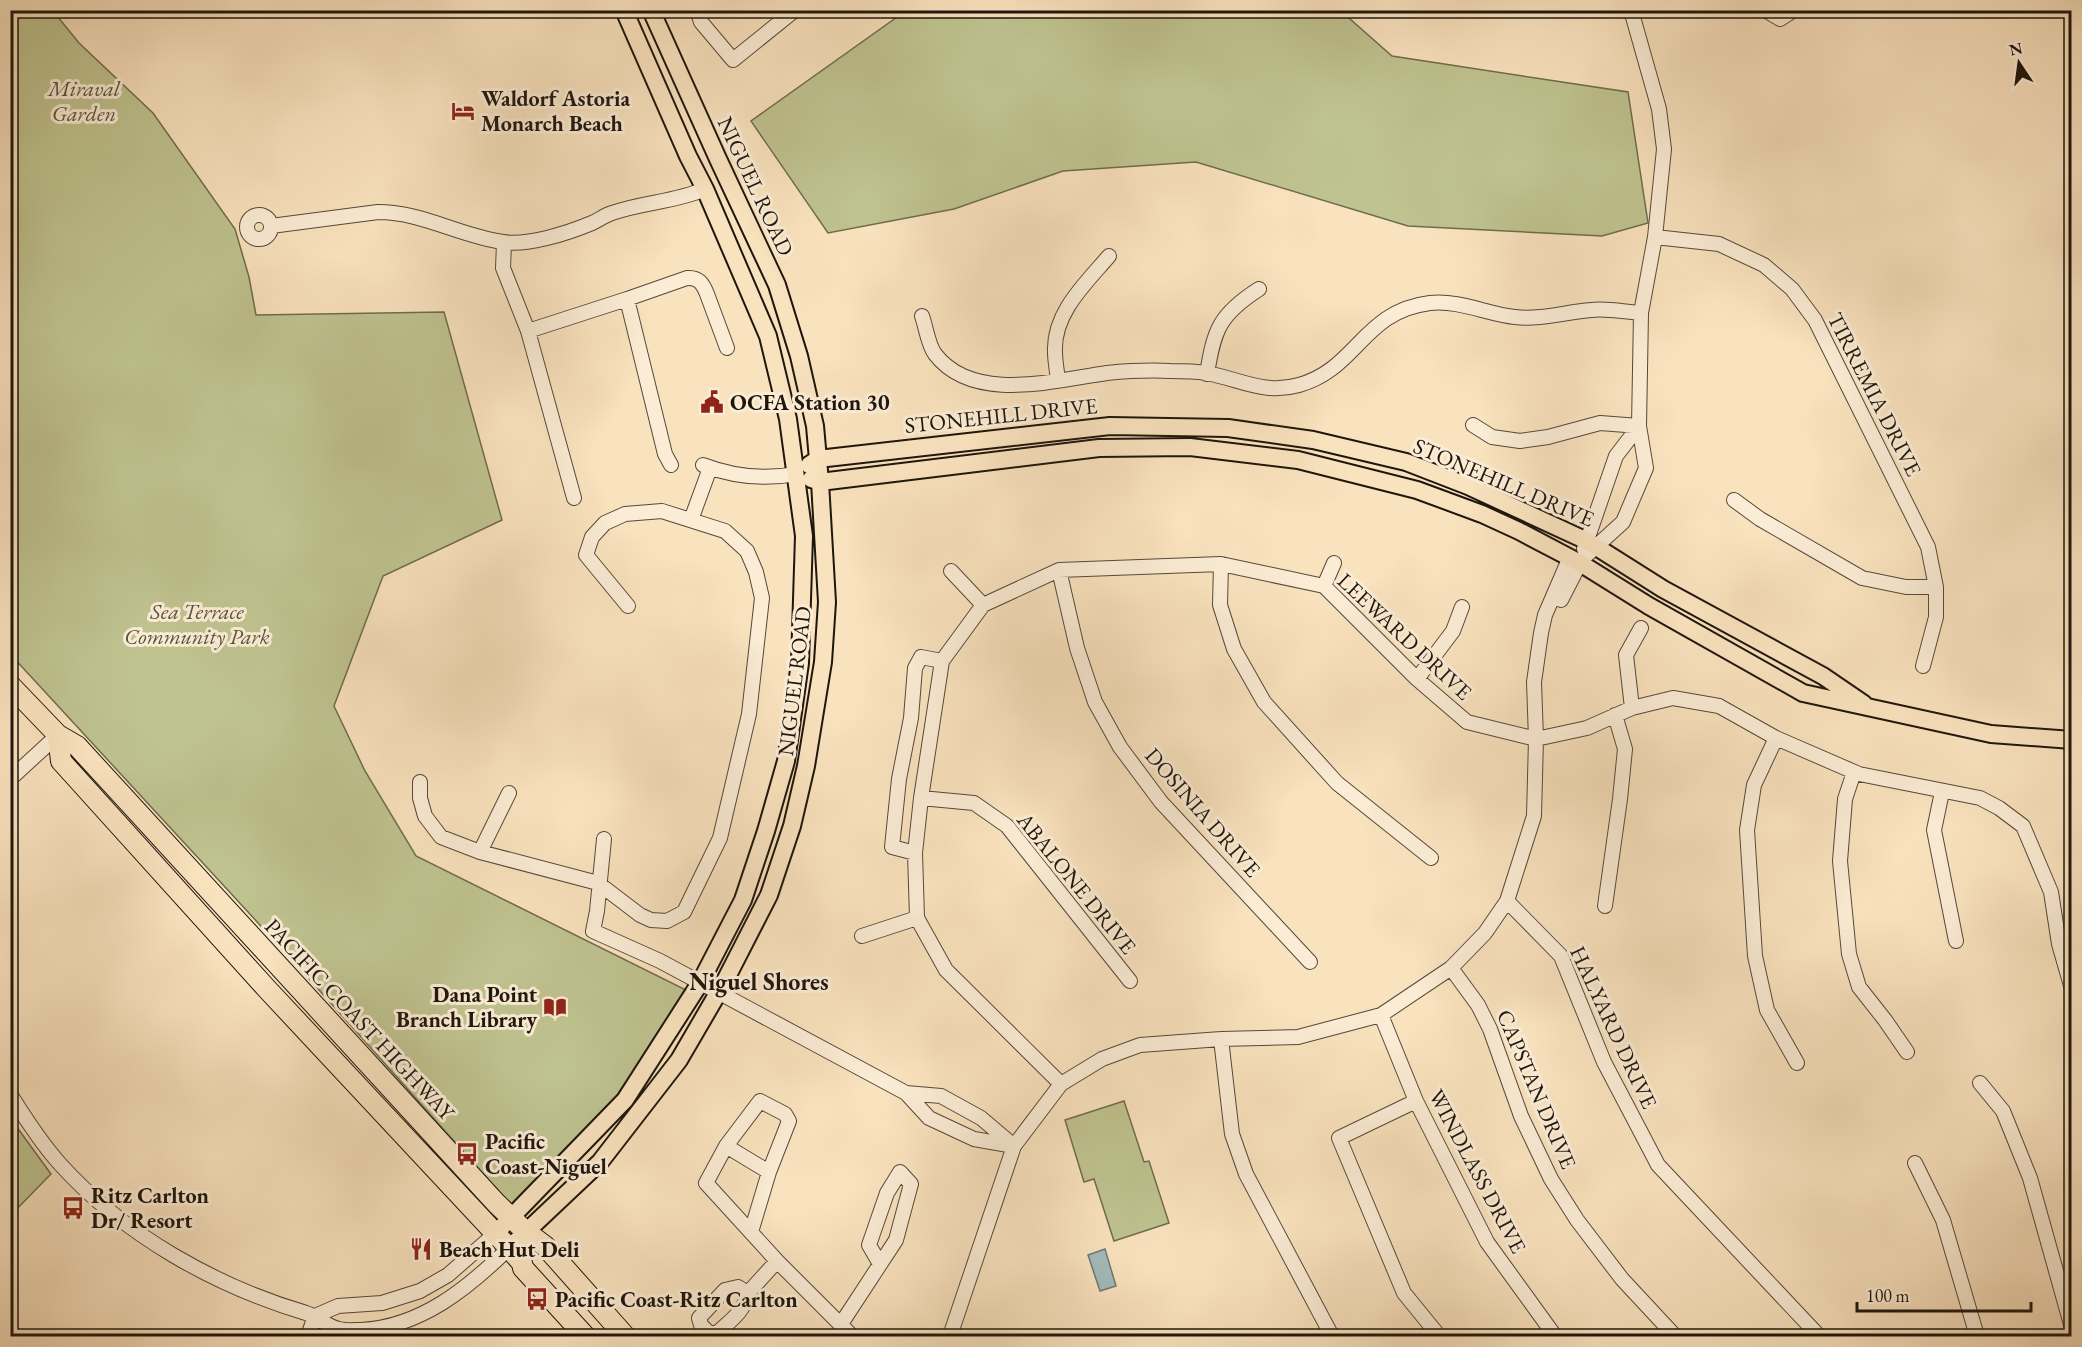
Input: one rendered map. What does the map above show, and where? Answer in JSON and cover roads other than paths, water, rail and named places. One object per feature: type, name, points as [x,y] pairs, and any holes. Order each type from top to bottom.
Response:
[{"type":"highway","name":"PACIFIC COAST HIGHWAY","points":[[10,686],[58,735],[77,746],[518,1225],[545,1246],[625,1336]]},
{"type":"highway","name":"PACIFIC COAST HIGHWAY","points":[[58,735],[61,761],[267,989],[502,1241],[522,1263],[523,1268],[585,1336]]},
{"type":"main road","name":"NIGUEL ROAD","points":[[518,1225],[626,1100],[700,983],[743,900],[786,761],[800,663],[804,536],[788,419],[768,336],[624,10]]},
{"type":"main road","name":"NIGUEL ROAD","points":[[518,1225],[600,1162],[679,1060],[719,992],[769,895],[792,826],[806,766],[823,662],[827,602],[820,482],[815,426],[802,368],[777,285],[651,10]]},
{"type":"main road","name":"STONEHILL DRIVE","points":[[796,474],[818,459],[1110,426],[1228,428],[1313,440],[1406,462],[1468,486],[1591,544],[1681,600],[1823,676],[1871,709]]},
{"type":"main road","name":"STONEHILL DRIVE","points":[[796,474],[820,482],[1099,448],[1190,447],[1298,459],[1417,489],[1520,531],[1803,693],[1991,734],[2072,740]]},
{"type":"main road","points":[[502,1241],[518,1225]]},
{"type":"street","points":[[697,10],[701,22],[733,60],[777,16],[795,10]]},
{"type":"street","points":[[950,1336],[1014,1146],[1061,1084],[1102,1059],[1140,1045],[1221,1039],[1298,1037],[1381,1015],[1451,968],[1485,933],[1507,901],[1534,816],[1536,739],[1534,682],[1541,633],[1554,616],[1576,561],[1591,544],[1623,522],[1646,468],[1639,426],[1641,314],[1655,237],[1664,149],[1659,109],[1631,10]]},
{"type":"street","points":[[1766,10],[1780,19],[1794,10]]},
{"type":"street","points":[[271,226],[378,212],[396,212],[504,243],[556,235],[592,223],[611,213],[686,197],[705,189]]},
{"type":"street","name":"TIRREMIA DRIVE","points":[[1655,237],[1719,244],[1764,265],[1792,290],[1815,320],[1928,547],[1936,587],[1936,617],[1923,666]]},
{"type":"street","points":[[504,243],[503,268],[528,331],[574,498]]},
{"type":"street","points":[[1058,380],[1054,350],[1060,322],[1075,297],[1109,256]]},
{"type":"street","points":[[528,331],[687,278],[697,279],[704,286],[727,348]]},
{"type":"street","points":[[1207,374],[1212,342],[1222,320],[1240,302],[1259,290]]},
{"type":"street","points":[[627,299],[665,454],[671,465]]},
{"type":"street","points":[[922,316],[934,353],[948,367],[992,385],[1010,386],[1147,370],[1207,374],[1269,389],[1298,386],[1323,376],[1344,360],[1364,336],[1384,319],[1404,309],[1432,303],[1459,304],[1515,317],[1541,317],[1594,309],[1641,314]]},
{"type":"street","points":[[1473,425],[1492,436],[1520,441],[1548,437],[1600,423],[1639,426]]},
{"type":"street","points":[[1591,544],[1616,456],[1639,426]]},
{"type":"street","name":"STONEHILL DRIVE","points":[[691,520],[707,466],[726,474],[742,476],[779,477],[796,474]]},
{"type":"street","points":[[1734,500],[1760,519],[1862,578],[1906,587],[1936,587]]},
{"type":"street","points":[[420,782],[420,798],[425,816],[441,837],[480,852],[598,883],[640,915],[651,920],[667,921],[684,912],[720,838],[750,714],[762,598],[756,572],[747,551],[725,531],[662,511],[625,514],[605,523],[592,537],[586,555],[628,606]]},
{"type":"street","points":[[1324,586],[1334,563]]},
{"type":"street","points":[[1221,564],[1220,605],[1234,649],[1264,702],[1337,783],[1431,858]]},
{"type":"street","name":"LEEWARD DRIVE","points":[[983,604],[1059,570],[1221,564],[1324,586],[1417,679],[1467,722],[1536,739],[1587,728],[1632,708],[1673,698],[1719,706],[1776,738],[1854,772],[1942,792],[1980,798],[1999,807],[2023,826],[2051,892],[2059,944],[2072,989]]},
{"type":"street","name":"DOSINIA DRIVE","points":[[1059,570],[1077,648],[1095,702],[1120,747],[1161,802],[1310,962]]},
{"type":"street","points":[[951,571],[983,604],[942,661],[915,853],[917,918],[946,970],[1061,1084]]},
{"type":"street","points":[[1417,679],[1453,631],[1462,607]]},
{"type":"street","points":[[1632,708],[1626,655],[1641,628]]},
{"type":"street","points":[[915,853],[892,847],[899,779],[911,718],[915,668],[921,657],[942,661]]},
{"type":"street","points":[[1605,906],[1625,749],[1615,716]]},
{"type":"street","points":[[10,779],[58,735]]},
{"type":"street","points":[[1776,738],[1754,784],[1747,830],[1755,956],[1767,1010],[1797,1063]]},
{"type":"street","points":[[1854,772],[1845,798],[1840,861],[1849,954],[1859,987],[1907,1052]]},
{"type":"street","points":[[1942,792],[1934,830],[1956,941]]},
{"type":"street","points":[[480,852],[509,793]]},
{"type":"street","name":"ABALONE DRIVE","points":[[921,798],[975,802],[1007,826],[1131,981]]},
{"type":"street","points":[[604,839],[593,931],[660,961],[906,1093],[929,1118],[974,1139],[1014,1146]]},
{"type":"street","name":"HALYARD DRIVE","points":[[1507,901],[1561,956],[1604,1062],[1658,1165],[1819,1336]]},
{"type":"street","points":[[862,936],[917,918]]},
{"type":"street","name":"CAPSTAN DRIVE","points":[[1451,968],[1478,1005],[1490,1029],[1521,1116],[1551,1179],[1577,1220],[1622,1279],[1675,1336]]},
{"type":"street","name":"WINDLASS DRIVE","points":[[1381,1015],[1416,1101],[1487,1242],[1555,1336]]},
{"type":"street","points":[[1221,1039],[1232,1134],[1246,1174],[1332,1336]]},
{"type":"street","points":[[1980,1083],[2003,1110],[2030,1178],[2072,1328]]},
{"type":"street","points":[[906,1093],[940,1096],[981,1118],[1014,1146]]},
{"type":"street","points":[[10,1094],[60,1164],[108,1210],[133,1229],[179,1258],[227,1283],[284,1307],[315,1316],[337,1329],[362,1330],[387,1326],[440,1306],[468,1285],[502,1241]]},
{"type":"street","points":[[751,1232],[769,1172],[789,1121],[788,1116],[759,1101],[726,1146],[706,1183],[777,1261],[852,1336]]},
{"type":"street","points":[[1416,1101],[1339,1138],[1404,1293],[1439,1336]]},
{"type":"street","points":[[726,1146],[769,1172]]},
{"type":"street","points":[[1916,1163],[1943,1220],[1977,1336]]},
{"type":"street","points":[[841,1323],[896,1240],[911,1184],[900,1172],[887,1193],[869,1245],[880,1264]]},
{"type":"street","points":[[309,1336],[315,1316],[338,1306],[382,1303],[420,1292],[502,1241]]},
{"type":"street","points":[[748,1293],[777,1261]]},
{"type":"water","points":[[1105,1249],[1116,1286],[1100,1291],[1088,1255]]},
{"type":"place","name":"Waldorf Astoria Monarch Beach","points":[[463,111]]},
{"type":"place","name":"OCFA Station 30","points":[[712,402]]},
{"type":"place","name":"Dana Point Branch Library","points":[[555,1007]]},
{"type":"place","name":"Pacific Coast-Niguel","points":[[467,1154]]},
{"type":"place","name":"Ritz Carlton Dr/ Resort","points":[[73,1208]]},
{"type":"place","name":"Beach Hut Deli","points":[[421,1249]]},
{"type":"place","name":"Pacific Coast-Ritz Carlton","points":[[537,1299]]},
{"type":"district","name":"Niguel Shores","points":[[759,982]]},
{"type":"park label","name":"Miraval Garden","points":[[84,100]]},
{"type":"park label","name":"Sea Terrace Community Park","points":[[197,624]]}]
